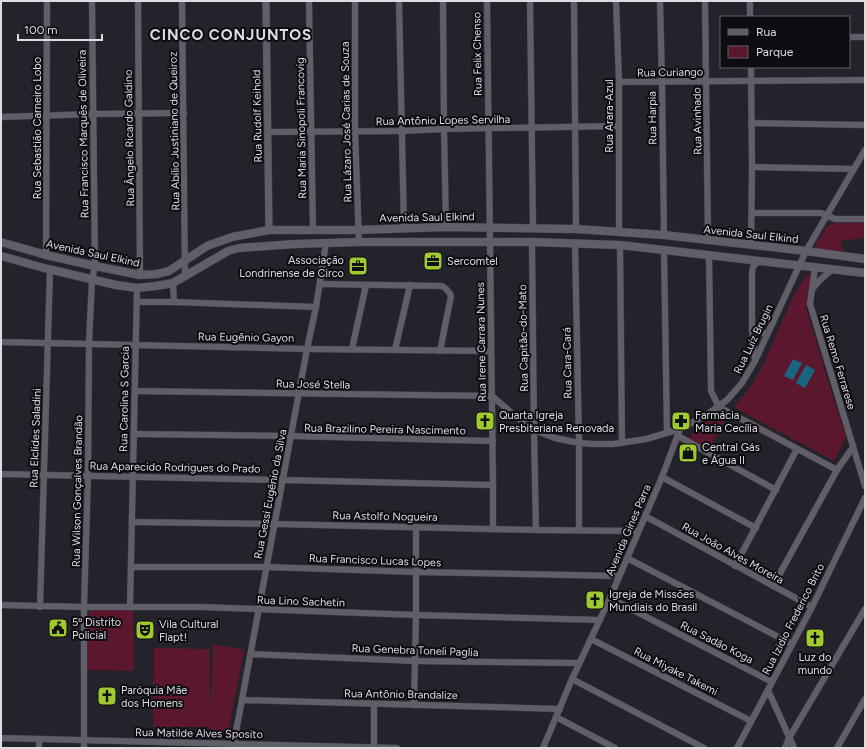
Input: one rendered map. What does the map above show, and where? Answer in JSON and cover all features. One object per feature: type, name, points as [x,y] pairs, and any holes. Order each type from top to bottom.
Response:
[{"type":"main road","name":"Avenida Saul Elkind","points":[[1,242],[46,255],[140,275],[157,274],[169,271],[207,246],[232,237],[269,230],[358,230],[446,227],[576,229],[664,235],[865,259]]},
{"type":"main road","points":[[1,256],[50,270],[138,288],[173,283],[228,251],[239,248],[359,242],[490,241],[620,245],[865,273]]},
{"type":"street","name":"Rua Sebastião Carneiro Lobo","points":[[46,255],[47,1]]},
{"type":"street","name":"Rua Francisco Marquês de Oliveira","points":[[92,1],[95,266]]},
{"type":"street","name":"Rua Ângelo Ricardo Galdino","points":[[138,1],[140,275]]},
{"type":"street","name":"Rua Abílio Justiniano de Queiroz","points":[[182,1],[185,276]]},
{"type":"street","name":"Rua Rudolf Keihold","points":[[266,1],[269,230]]},
{"type":"street","name":"Rua Maria Sinopoli Francovig","points":[[309,1],[313,230]]},
{"type":"street","name":"Rua Lázaro José Carias de Souza","points":[[355,1],[355,131],[359,242]]},
{"type":"street","points":[[400,1],[404,228]]},
{"type":"street","points":[[443,1],[446,227]]},
{"type":"street","name":"Rua Felix Chenso","points":[[487,1],[490,228]]},
{"type":"street","points":[[530,1],[533,228]]},
{"type":"street","points":[[574,1],[576,229]]},
{"type":"street","name":"Rua Arara-Azul","points":[[616,1],[619,82],[619,232]]},
{"type":"street","name":"Rua Harpia","points":[[660,1],[664,235]]},
{"type":"street","name":"Rua Avinhado","points":[[705,1],[708,240]]},
{"type":"street","points":[[750,1],[750,16]]},
{"type":"street","points":[[850,37],[865,37]]},
{"type":"street","points":[[751,68],[751,245]]},
{"type":"street","name":"Rua Curiango","points":[[619,82],[865,80]]},
{"type":"street","points":[[1,117],[184,113]]},
{"type":"street","points":[[751,123],[865,125]]},
{"type":"street","name":"Rua Antônio Lopes Servilha","points":[[268,132],[402,131],[619,126]]},
{"type":"street","name":"Rua Luíz Brugin","points":[[492,396],[514,416],[534,430],[555,438],[579,443],[622,443],[646,439],[680,429],[705,416],[727,400],[739,387],[755,362],[798,265],[865,150]]},
{"type":"street","points":[[752,167],[854,168]]},
{"type":"street","points":[[752,212],[821,213],[835,219],[865,219]]},
{"type":"street","name":"Rua Irene Carrara Nunes","points":[[490,228],[493,528]]},
{"type":"street","name":"Rua Capitão-do-Mato","points":[[532,242],[536,530]]},
{"type":"street","name":"Rua Gessi Eugênio da Silva","points":[[233,746],[316,307],[326,243]]},
{"type":"street","name":"Rua Cara-Cará","points":[[574,243],[579,443],[579,530]]},
{"type":"street","points":[[620,245],[622,443]]},
{"type":"street","points":[[664,250],[667,432]]},
{"type":"street","points":[[709,255],[711,391],[719,406],[837,470]]},
{"type":"street","points":[[755,362],[752,329],[752,272],[753,267],[758,261]]},
{"type":"street","name":"Rua Wilson Gonçalves Brandão","points":[[84,748],[84,607],[88,476],[89,344],[92,279],[95,266]]},
{"type":"street","name":"Rua Remo Ferrarese","points":[[815,268],[810,304],[865,486]]},
{"type":"street","name":"Rua Elclides Saladini","points":[[40,607],[50,270]]},
{"type":"street","points":[[813,288],[821,278],[832,270]]},
{"type":"street","points":[[173,283],[174,302]]},
{"type":"street","points":[[320,284],[442,286],[446,288],[450,292],[451,296],[440,351]]},
{"type":"street","points":[[352,349],[366,285]]},
{"type":"street","points":[[395,350],[410,285]]},
{"type":"street","name":"Rua Carolina S Garcia","points":[[130,607],[138,288]]},
{"type":"street","points":[[137,302],[316,307]]},
{"type":"street","points":[[752,329],[759,333],[767,333]]},
{"type":"street","name":"Rua Eugênio Gayon","points":[[1,342],[307,349],[491,351]]},
{"type":"street","name":"Rua José Stella","points":[[135,391],[492,396]]},
{"type":"street","name":"Avenida Gines Parra","points":[[543,748],[579,663],[610,598],[662,477],[680,429]]},
{"type":"street","name":"Rua Brazilino Pereira Nascimento","points":[[134,434],[291,436],[493,442]]},
{"type":"street","points":[[678,436],[776,490]]},
{"type":"street","points":[[773,586],[837,470],[853,446]]},
{"type":"street","points":[[735,566],[797,449]]},
{"type":"street","name":"Rua Aparecido Rodrigues do Prado","points":[[1,474],[493,485]]},
{"type":"street","points":[[662,477],[756,528]]},
{"type":"street","name":"Rua Izidio Frederico Brito","points":[[737,748],[812,607],[865,498]]},
{"type":"street","name":"Rua João Alves Moreira","points":[[644,516],[812,607]]},
{"type":"street","name":"Rua Astolfo Nogueira","points":[[132,522],[638,531]]},
{"type":"street","points":[[414,705],[416,526]]},
{"type":"street","points":[[627,558],[792,644]]},
{"type":"street","name":"Rua Francisco Lucas Lopes","points":[[131,567],[267,567],[619,576]]},
{"type":"street","name":"Rua Sadão Koga","points":[[610,598],[772,682]]},
{"type":"street","name":"Rua Lino Sachetin","points":[[1,605],[40,607],[201,607],[600,620]]},
{"type":"street","points":[[785,748],[789,738],[865,609]]},
{"type":"street","name":"Rua Miyake Takemi","points":[[591,639],[751,722]]},
{"type":"street","name":"Rua Genebra Toneli Paglia","points":[[251,654],[415,661],[579,663]]},
{"type":"street","points":[[572,679],[704,748]]},
{"type":"street","points":[[768,690],[794,748]]},
{"type":"street","points":[[837,748],[865,699]]},
{"type":"street","name":"Rua Antônio Brandalize","points":[[242,700],[560,709]]},
{"type":"street","points":[[374,704],[374,748]]},
{"type":"street","points":[[556,717],[615,748]]},
{"type":"street","name":"Rua Matilde Alves Sposito","points":[[1,738],[84,740],[129,745],[397,748]]},
{"type":"street","points":[[39,739],[39,748]]},
{"type":"green space","points":[[838,223],[865,223],[865,238],[845,239],[840,243],[844,250],[844,254],[819,251],[816,244],[826,227]]},
{"type":"green space","points":[[809,273],[811,274],[811,279],[806,308],[846,437],[834,461],[737,409],[735,405],[750,388],[762,367],[794,295]]},
{"type":"green space","points":[[721,413],[728,416],[709,449],[688,439],[699,426]]},
{"type":"green space","points":[[93,608],[133,610],[134,671],[87,670],[89,611]]},
{"type":"green space","points":[[213,644],[244,650],[228,733],[210,734],[210,727],[153,727],[154,648],[210,649],[210,711]]},
{"type":"water","points":[[793,359],[802,363],[793,380],[784,376]]},
{"type":"water","points":[[806,365],[815,370],[805,388],[796,383]]},
{"type":"place","name":"Sercomtel","points":[[433,261]]},
{"type":"place","name":"Associação Londrinense de Circo","points":[[358,266]]},
{"type":"place","name":"Quarta Igreja Presbiteriana Renovada","points":[[485,421]]},
{"type":"place","name":"Farmácia Maria Cecília","points":[[681,421]]},
{"type":"place","name":"Central Gás e Água II","points":[[688,453]]},
{"type":"place","name":"Igreja de Missões Mundiais do Brasil","points":[[595,600]]},
{"type":"place","name":"5º Distrito Policial","points":[[58,628]]},
{"type":"place","name":"Vila Cultural Flapt!","points":[[145,630]]},
{"type":"place","name":"Luz do mundo","points":[[815,638]]},
{"type":"place","name":"Paróquia Mãe dos Homens","points":[[107,696]]},
{"type":"district","name":"CINCO CONJUNTOS","points":[[231,35]]}]
